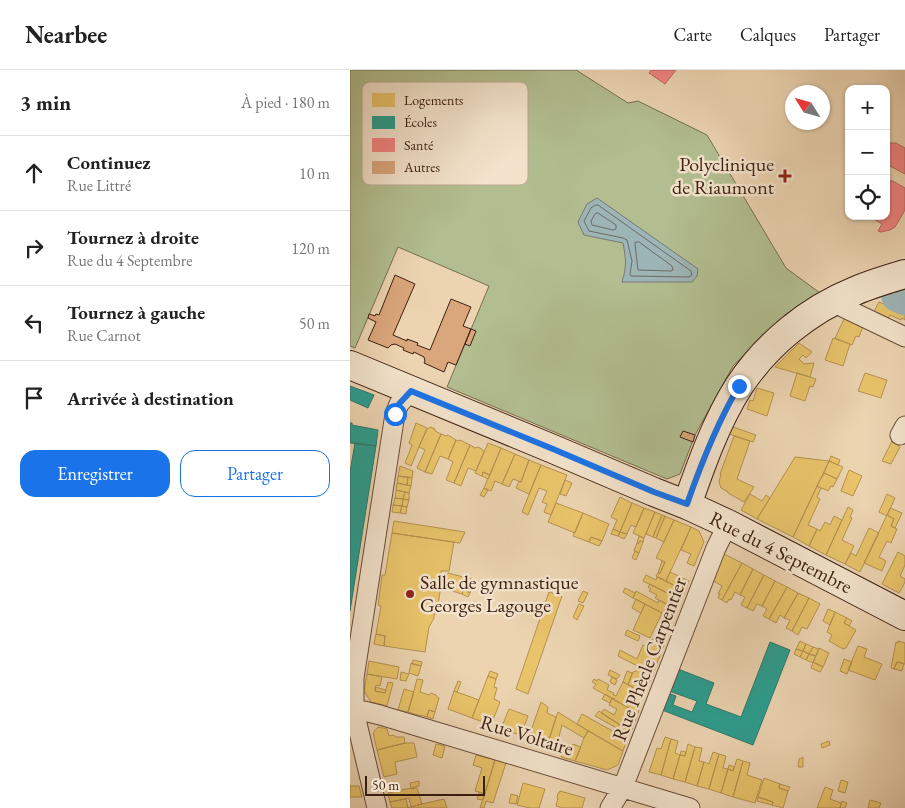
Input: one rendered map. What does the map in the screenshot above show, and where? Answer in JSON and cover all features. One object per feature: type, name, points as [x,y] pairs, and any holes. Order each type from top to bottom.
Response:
[{"type":"street","points":[[687,504],[715,431],[727,406],[754,366],[786,333],[832,302],[854,291],[905,274]]},
{"type":"street","points":[[832,302],[905,337]]},
{"type":"street","name":"Rue du 4 Septembre","points":[[350,365],[384,379],[404,400],[553,449],[687,504],[905,616]]},
{"type":"street","points":[[378,808],[352,712],[354,678],[404,400]]},
{"type":"street","name":"Rue Phècle Carpentier","points":[[610,808],[623,787],[716,548],[728,524]]},
{"type":"street","name":"Rue Voltaire","points":[[352,712],[364,711],[380,715],[690,808]]},
{"type":"green space","points":[[350,70],[576,70],[628,103],[638,101],[707,135],[786,268],[820,293],[786,314],[733,366],[695,435],[680,474],[667,479],[447,387],[489,286],[398,247],[355,348],[350,346]]},
{"type":"water","points":[[597,198],[698,269],[697,276],[692,282],[622,282],[626,262],[623,243],[584,235],[578,222],[587,204]]},
{"type":"building: Logements","points":[[879,302],[904,313],[905,311],[905,320],[890,315],[886,323],[871,317]]},
{"type":"building: Logements","points":[[845,317],[864,324],[859,337],[856,336],[852,345],[835,338]]},
{"type":"building: Logements","points":[[833,338],[850,344],[843,366],[825,360]]},
{"type":"building: Logements","points":[[799,343],[812,352],[806,358],[803,355],[799,359],[804,364],[814,363],[810,377],[775,367]]},
{"type":"building: Logements","points":[[797,373],[816,379],[813,387],[810,386],[805,401],[790,396]]},
{"type":"building: Logements","points":[[865,373],[887,380],[881,398],[858,391]]},
{"type":"building: Logements","points":[[757,388],[774,393],[767,416],[747,409],[750,400],[753,401]]},
{"type":"building: Logements","points":[[416,423],[427,428],[411,466],[405,463],[412,445],[409,443]]},
{"type":"building: Logements","points":[[431,427],[441,434],[425,472],[417,468],[425,450],[419,447],[427,429]]},
{"type":"building: Logements","points":[[733,427],[756,435],[753,442],[729,434]]},
{"type":"building: Logements","points":[[441,434],[448,435],[456,440],[448,459],[440,456],[432,474],[425,472]]},
{"type":"building: Logements","points":[[734,436],[750,441],[737,479],[754,487],[744,502],[721,488],[719,482],[720,474]]},
{"type":"building: Logements","points":[[456,440],[470,445],[454,483],[446,480],[453,462],[448,459]]},
{"type":"building: Logements","points":[[892,441],[900,447],[891,464],[882,461]]},
{"type":"building: Logements","points":[[488,443],[501,448],[490,475],[483,472],[482,476],[475,473]]},
{"type":"building: Logements","points":[[470,445],[482,449],[484,452],[476,471],[468,468],[461,486],[454,483]]},
{"type":"building: Logements","points":[[501,448],[515,454],[502,484],[495,481],[491,491],[484,488]]},
{"type":"building: Logements","points":[[515,454],[529,460],[521,482],[513,479],[509,487],[502,484]]},
{"type":"building: Logements","points":[[831,456],[840,460],[838,465],[829,461]]},
{"type":"building: Logements","points":[[795,457],[829,461],[793,537],[757,519]]},
{"type":"building: Logements","points":[[529,460],[541,465],[529,494],[516,488],[519,481],[521,482]]},
{"type":"building: Logements","points":[[829,461],[843,467],[837,479],[824,473]]},
{"type":"building: Logements","points":[[541,465],[567,475],[551,515],[544,512],[547,504],[542,502],[547,491],[539,488],[528,515],[522,512]]},
{"type":"building: Logements","points":[[400,466],[413,471],[412,478],[398,476]]},
{"type":"building: Logements","points":[[849,470],[862,476],[853,496],[841,491]]},
{"type":"building: Logements","points":[[483,472],[490,475],[488,479],[482,476]]},
{"type":"building: Logements","points":[[824,473],[837,479],[833,487],[831,486],[828,491],[817,486]]},
{"type":"building: Logements","points":[[398,476],[408,477],[407,485],[397,483]]},
{"type":"building: Logements","points":[[408,477],[412,478],[411,486],[407,485]]},
{"type":"building: Logements","points":[[565,480],[572,483],[566,496],[560,494]]},
{"type":"building: Logements","points":[[397,483],[411,486],[409,493],[396,490]]},
{"type":"building: Logements","points":[[817,486],[821,488],[817,497],[820,499],[808,525],[817,529],[809,546],[793,537]]},
{"type":"building: Logements","points":[[484,488],[488,490],[484,497],[480,495]]},
{"type":"building: Logements","points":[[396,490],[405,492],[403,499],[395,498]]},
{"type":"building: Logements","points":[[405,492],[409,493],[409,500],[403,499]]},
{"type":"building: Logements","points":[[750,494],[762,501],[766,495],[770,498],[757,519],[741,510]]},
{"type":"building: Logements","points":[[887,494],[895,498],[887,516],[879,512]]},
{"type":"building: Logements","points":[[620,497],[632,503],[620,532],[613,529],[617,520],[611,517]]},
{"type":"building: Logements","points":[[395,498],[403,499],[402,506],[393,505]]},
{"type":"building: Logements","points":[[403,499],[409,500],[407,507],[402,506]]},
{"type":"building: Logements","points":[[556,503],[583,513],[575,533],[548,522]]},
{"type":"building: Logements","points":[[632,503],[644,508],[636,527],[631,525],[627,534],[620,532]]},
{"type":"building: Logements","points":[[393,505],[402,506],[400,513],[392,512]]},
{"type":"building: Logements","points":[[402,506],[407,507],[406,514],[400,513]]},
{"type":"building: Logements","points":[[848,507],[853,510],[850,517],[852,518],[842,540],[854,546],[845,564],[826,555]]},
{"type":"building: Logements","points":[[644,508],[655,512],[644,538],[633,533]]},
{"type":"building: Logements","points":[[890,508],[902,513],[895,528],[891,526],[894,519],[887,515]]},
{"type":"building: Logements","points":[[655,512],[662,515],[653,537],[646,534]]},
{"type":"building: Logements","points":[[583,513],[609,524],[602,541],[591,537],[589,542],[573,536]]},
{"type":"building: Logements","points":[[662,515],[665,516],[656,538],[653,537]]},
{"type":"building: Logements","points":[[887,515],[894,519],[891,526],[897,529],[891,543],[887,541],[879,557],[886,561],[882,571],[864,563]]},
{"type":"building: Logements","points":[[665,516],[674,520],[664,542],[656,538]]},
{"type":"building: Logements","points":[[834,516],[842,520],[826,555],[809,546],[817,529],[820,531],[825,522],[830,525]]},
{"type":"building: Logements","points":[[674,520],[691,527],[666,581],[656,576],[660,573],[665,562],[656,558]]},
{"type":"building: Logements","points":[[394,521],[465,532],[460,543],[392,533]]},
{"type":"building: Logements","points":[[691,527],[699,531],[704,542],[694,566],[687,563],[691,554],[681,550]]},
{"type":"building: Logements","points":[[869,528],[879,533],[860,572],[845,564],[851,553],[856,556]]},
{"type":"building: Logements","points":[[613,529],[620,532],[618,536],[611,534]]},
{"type":"building: Logements","points":[[620,532],[627,534],[624,539],[618,536]]},
{"type":"building: Logements","name":"Salle de gymnastique Georges Lagouge","points":[[392,533],[454,542],[449,571],[441,571],[437,614],[434,614],[429,627],[425,652],[384,646],[385,636],[376,634],[381,606],[378,605],[382,575],[385,575]]},
{"type":"building: Logements","points":[[639,536],[644,538],[643,542],[640,541],[638,544],[637,543]]},
{"type":"building: Logements","points":[[591,537],[602,541],[599,546],[589,542]]},
{"type":"building: Logements","points":[[643,542],[639,553],[634,551],[637,543]]},
{"type":"building: Logements","points":[[635,551],[639,553],[636,560],[632,558]]},
{"type":"building: Logements","points":[[898,552],[905,556],[905,565],[900,576],[905,579],[905,582],[899,593],[882,584]]},
{"type":"building: Logements","points":[[722,553],[742,563],[722,600],[718,598],[720,594],[718,594],[722,586],[712,580]]},
{"type":"building: Logements","points":[[662,561],[665,562],[660,573],[658,573]]},
{"type":"building: Logements","points":[[742,563],[753,569],[740,595],[735,592],[727,603],[722,600]]},
{"type":"building: Logements","points":[[753,569],[764,575],[747,608],[741,605],[745,597],[740,595]]},
{"type":"building: Logements","points":[[670,572],[689,581],[685,591],[666,581]]},
{"type":"building: Logements","points":[[448,573],[467,578],[462,594],[443,588]]},
{"type":"building: Logements","points":[[646,575],[656,580],[657,577],[685,591],[681,600],[643,581]]},
{"type":"building: Logements","points":[[764,575],[775,581],[762,606],[757,604],[753,611],[747,608]]},
{"type":"building: Logements","points":[[470,578],[475,581],[470,593],[464,590]]},
{"type":"building: Logements","points":[[775,581],[787,587],[769,619],[763,616],[767,609],[762,606]]},
{"type":"building: Logements","points":[[650,584],[681,600],[677,610],[655,598],[657,595],[649,591],[651,589],[648,587]]},
{"type":"building: Logements","points":[[787,587],[798,593],[784,618],[780,615],[776,623],[769,619]]},
{"type":"building: Logements","points":[[625,588],[635,593],[633,598],[623,592]]},
{"type":"building: Logements","points":[[464,590],[470,593],[468,597],[462,594]]},
{"type":"building: Logements","points":[[583,591],[588,593],[583,603],[578,601]]},
{"type":"building: Logements","points":[[636,591],[658,603],[659,600],[677,610],[674,619],[633,598]]},
{"type":"building: Logements","points":[[549,592],[562,596],[528,694],[516,689]]},
{"type":"building: Logements","points":[[798,593],[809,598],[792,631],[786,628],[790,620],[784,618]]},
{"type":"building: Logements","points":[[809,598],[820,604],[807,629],[802,627],[798,635],[792,631]]},
{"type":"building: Logements","points":[[636,599],[645,604],[641,613],[632,608]]},
{"type":"building: Logements","points":[[579,604],[584,606],[577,620],[573,617]]},
{"type":"building: Logements","points":[[645,604],[662,613],[650,638],[633,630]]},
{"type":"building: Logements","points":[[828,609],[835,612],[830,625],[823,621]]},
{"type":"building: Logements","points":[[835,612],[847,618],[844,623],[856,630],[846,648],[843,649],[829,641],[832,635],[827,632]]},
{"type":"building: Logements","points":[[847,618],[852,621],[849,626],[844,623]]},
{"type":"building: Logements","points":[[627,630],[640,636],[638,641],[625,635]]},
{"type":"building: Logements","points":[[376,634],[385,636],[384,646],[374,644]]},
{"type":"building: Logements","points":[[652,639],[664,645],[653,674],[618,656],[620,650],[637,659],[643,645],[648,647]]},
{"type":"building: Logements","points":[[800,641],[806,644],[803,651],[796,649]]},
{"type":"building: Logements","points":[[898,641],[905,643],[905,664],[897,662],[894,669],[891,668],[896,642],[898,643]]},
{"type":"building: Logements","points":[[806,644],[813,647],[809,654],[803,651]]},
{"type":"building: Logements","points":[[858,646],[867,649],[864,657],[882,664],[875,680],[848,670]]},
{"type":"building: Logements","points":[[813,647],[819,649],[816,656],[809,654]]},
{"type":"building: Logements","points":[[819,648],[829,653],[823,667],[813,662]]},
{"type":"building: Logements","points":[[796,649],[803,651],[800,657],[794,654]]},
{"type":"building: Logements","points":[[803,651],[809,654],[806,660],[800,657]]},
{"type":"building: Logements","points":[[809,654],[816,656],[813,663],[806,660]]},
{"type":"building: Logements","points":[[844,659],[852,662],[847,674],[840,671]]},
{"type":"building: Logements","points":[[413,660],[422,662],[421,666],[412,664]]},
{"type":"building: Logements","points":[[369,661],[399,667],[397,679],[367,674]]},
{"type":"building: Logements","points":[[813,662],[823,667],[820,672],[811,668]]},
{"type":"building: Logements","points":[[897,662],[904,664],[902,671],[894,669]]},
{"type":"building: Logements","points":[[411,663],[421,666],[418,676],[409,673]]},
{"type":"building: Logements","points":[[642,669],[653,674],[645,693],[628,685],[633,672]]},
{"type":"building: Logements","points":[[610,670],[620,675],[617,679],[608,675]]},
{"type":"building: Logements","points":[[490,671],[498,674],[496,679],[488,676]]},
{"type":"building: Logements","points":[[627,671],[632,673],[628,685],[623,682]]},
{"type":"building: Logements","points":[[401,672],[409,674],[406,681],[400,680]]},
{"type":"building: Logements","points":[[367,674],[382,677],[380,686],[376,685],[375,691],[385,693],[388,682],[393,683],[387,706],[371,702],[364,691]]},
{"type":"building: Logements","points":[[488,676],[496,679],[494,687],[497,688],[494,699],[500,702],[491,725],[472,718]]},
{"type":"building: Logements","points":[[612,677],[617,680],[615,685],[610,682]]},
{"type":"building: Logements","points":[[417,679],[423,680],[420,692],[429,695],[431,693],[439,698],[435,712],[429,710],[427,717],[408,712]]},
{"type":"building: Logements","points":[[594,679],[609,685],[607,690],[616,696],[623,682],[639,690],[633,701],[638,703],[636,705],[640,707],[638,713],[593,688],[596,684],[592,682]]},
{"type":"building: Logements","points":[[458,681],[461,682],[457,692],[454,691]]},
{"type":"building: Logements","points":[[375,687],[386,690],[385,693],[375,691]]},
{"type":"building: Logements","points":[[404,689],[414,692],[408,712],[398,710]]},
{"type":"building: Logements","points":[[454,691],[479,700],[472,718],[448,709]]},
{"type":"building: Logements","points":[[605,694],[612,698],[610,703],[602,699]]},
{"type":"building: Logements","points":[[612,698],[638,713],[631,732],[601,713],[604,709],[614,715],[617,709],[609,705]]},
{"type":"building: Logements","points":[[541,702],[548,707],[547,713],[556,717],[547,746],[528,739]]},
{"type":"building: Logements","points":[[509,709],[528,716],[521,735],[501,729]]},
{"type":"building: Logements","points":[[429,710],[435,712],[433,719],[427,717]]},
{"type":"building: Logements","points":[[599,711],[631,732],[629,735],[595,716]]},
{"type":"building: Logements","points":[[558,712],[588,731],[584,738],[562,725],[556,749],[547,746]]},
{"type":"building: Logements","points":[[582,714],[627,739],[623,751],[577,724]]},
{"type":"building: Logements","points":[[378,727],[387,729],[389,736],[404,737],[405,743],[377,750],[373,733]]},
{"type":"building: Logements","points":[[588,731],[623,751],[618,765],[607,770],[575,761]]},
{"type":"building: Logements","points":[[665,737],[671,739],[661,775],[649,772],[657,748],[661,749]]},
{"type":"building: Logements","points":[[671,739],[678,741],[675,753],[680,755],[673,779],[661,775]]},
{"type":"building: Logements","points":[[829,741],[830,745],[822,748],[821,744]]},
{"type":"building: Logements","points":[[405,743],[414,743],[417,757],[395,762],[397,774],[384,777],[377,750]]},
{"type":"building: Logements","points":[[436,744],[445,746],[442,758],[433,755]]},
{"type":"building: Logements","points":[[573,744],[581,747],[575,761],[567,759]]},
{"type":"building: Logements","points":[[688,744],[695,747],[685,782],[673,779],[680,755],[685,756]]},
{"type":"building: Logements","points":[[695,747],[702,748],[699,761],[704,762],[697,786],[685,782]]},
{"type":"building: Logements","points":[[563,751],[569,753],[567,759],[561,757]]},
{"type":"building: Logements","points":[[681,751],[686,752],[685,756],[680,755]]},
{"type":"building: Logements","points":[[713,752],[719,754],[709,789],[697,786],[704,762],[709,764]]},
{"type":"building: Logements","points":[[719,754],[726,756],[723,768],[728,769],[721,793],[709,789]]},
{"type":"building: Logements","points":[[476,755],[495,760],[485,794],[475,791],[482,768],[473,765]]},
{"type":"building: Logements","points":[[803,757],[803,767],[798,767],[799,759]]},
{"type":"building: Logements","points":[[737,759],[743,761],[733,797],[721,793],[728,769],[733,771]]},
{"type":"building: Logements","points":[[495,760],[506,763],[493,803],[486,801],[484,808],[480,808]]},
{"type":"building: Logements","points":[[743,761],[750,763],[747,775],[762,780],[755,803],[733,797]]},
{"type":"building: Logements","points":[[729,765],[734,767],[733,771],[728,769]]},
{"type":"building: Logements","points":[[764,778],[780,784],[779,788],[788,791],[783,808],[772,805],[773,802],[758,797]]},
{"type":"building: Logements","points":[[841,780],[848,782],[845,793],[838,791]]},
{"type":"building: Logements","points":[[419,781],[419,786],[411,788],[410,783]]},
{"type":"building: Logements","points":[[523,783],[545,789],[539,808],[517,805]]},
{"type":"building: Logements","points":[[780,784],[790,787],[788,791],[779,788]]},
{"type":"building: Logements","points":[[350,786],[359,786],[362,797],[350,797]]},
{"type":"building: Logements","points":[[825,787],[833,790],[830,799],[841,803],[840,808],[817,808]]},
{"type":"building: Logements","points":[[417,788],[422,804],[411,807],[409,798],[390,802],[388,793]]},
{"type":"building: Logements","points":[[560,791],[585,798],[582,808],[560,808],[556,806]]},
{"type":"building: Logements","points":[[479,792],[485,794],[483,800],[477,799]]},
{"type":"building: Logements","points":[[511,794],[518,796],[516,804],[509,803]]},
{"type":"building: Logements","points":[[758,797],[773,802],[772,805],[757,801]]},
{"type":"building: Logements","points":[[406,799],[408,808],[392,808],[390,802]]},
{"type":"building: Logements","points":[[444,799],[447,808],[407,808],[422,804]]},
{"type":"building: Logements","points":[[870,800],[881,803],[879,808],[868,808]]},
{"type":"building: Logements","points":[[842,801],[847,803],[845,808],[840,808]]},
{"type":"building: Écoles","points":[[350,386],[374,395],[368,408],[350,400]]},
{"type":"building: Écoles","points":[[350,423],[378,430],[376,446],[350,443]]},
{"type":"building: Écoles","points":[[355,443],[376,446],[350,611],[350,472]]},
{"type":"building: Écoles","points":[[770,642],[790,650],[753,745],[662,710],[668,693],[676,696],[673,705],[692,712],[697,701],[669,691],[678,669],[714,683],[706,704],[741,717]]},
{"type":"building: Santé","points":[[651,70],[676,70],[665,84],[649,73]]},
{"type":"building: Santé","points":[[890,143],[896,143],[905,148],[905,174],[890,166]]},
{"type":"building: Santé","points":[[891,180],[905,188],[905,210],[895,227],[881,232],[878,231],[882,224],[876,220],[890,220]]},
{"type":"building: Autres","points":[[395,275],[415,284],[393,335],[407,341],[407,339],[418,343],[417,345],[430,350],[451,299],[471,307],[463,326],[471,329],[456,365],[448,362],[444,372],[424,363],[424,357],[414,352],[413,354],[403,350],[404,348],[395,344],[388,348],[368,340],[376,322],[368,318],[369,314],[379,315]]},
{"type":"building: Autres","points":[[471,329],[476,331],[470,346],[465,344]]},
{"type":"building: Autres","points":[[683,431],[695,435],[693,442],[680,437]]},
{"type":"waterway","points":[[896,297],[905,301]]},
{"type":"place","name":"Polyclinique de Riaumont","points":[[785,176]]},
{"type":"place","name":"Salle de gymnastique Georges Lagouge","points":[[410,594]]},
{"type":"route","points":[[395,414],[399,404],[411,391],[687,504],[715,431],[739,386]]}]
